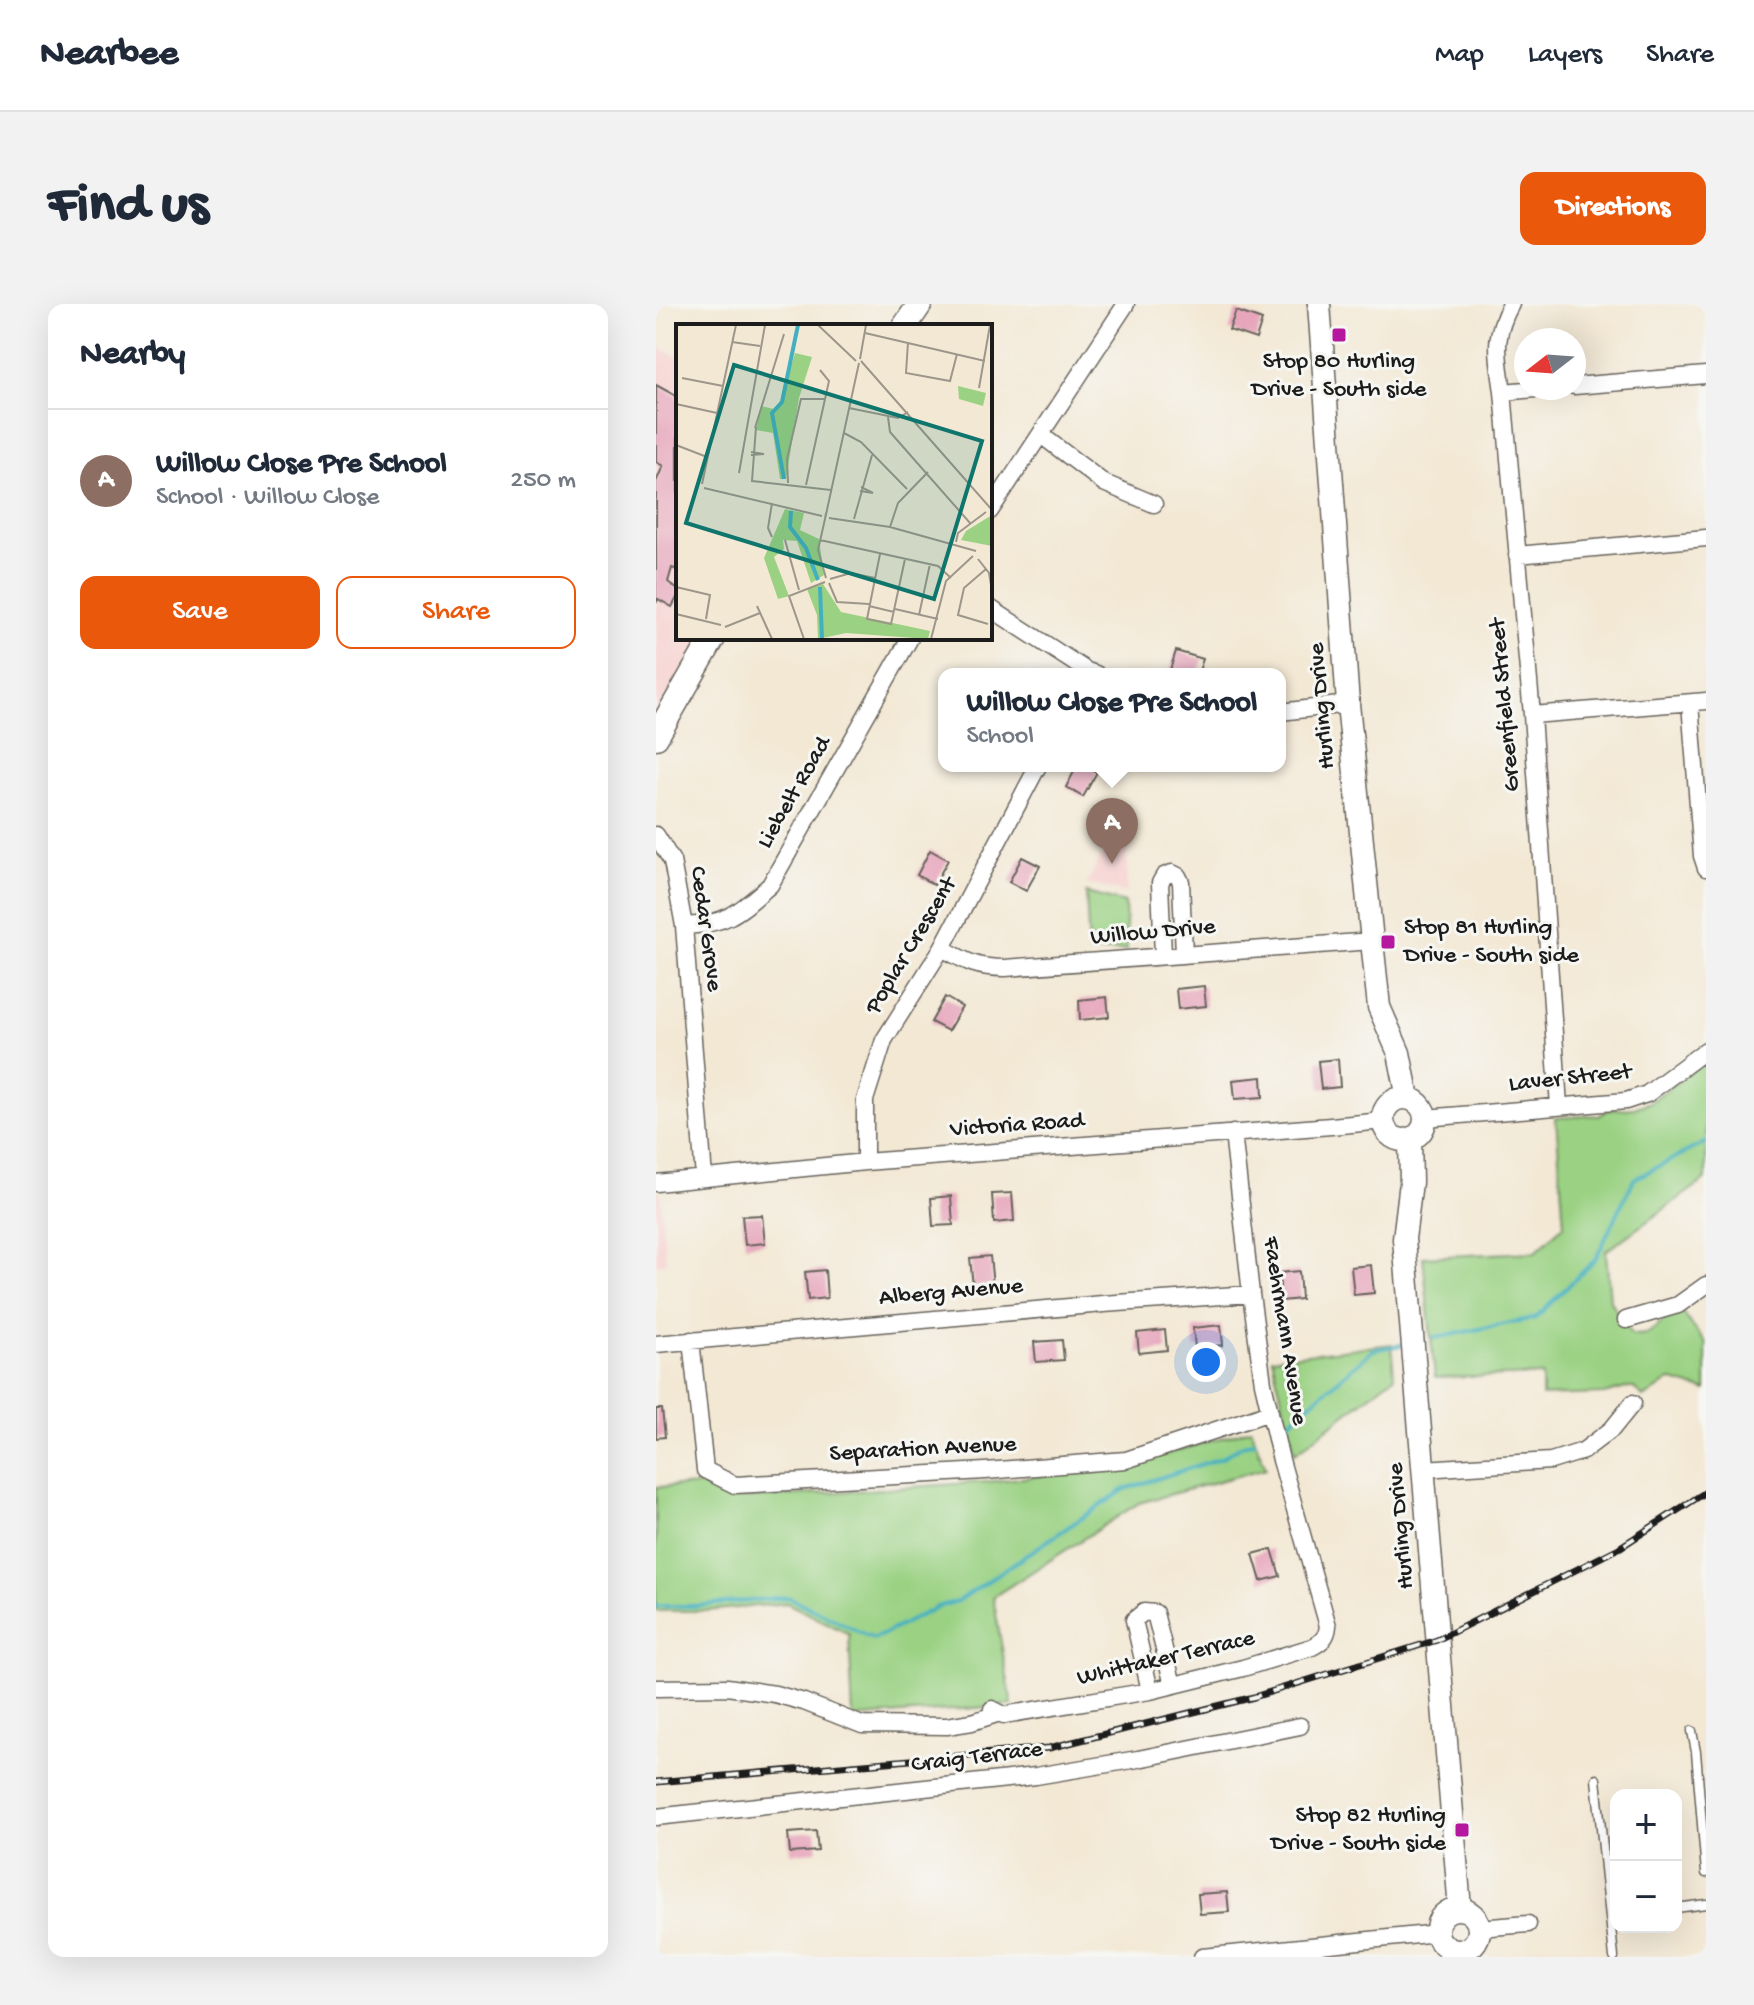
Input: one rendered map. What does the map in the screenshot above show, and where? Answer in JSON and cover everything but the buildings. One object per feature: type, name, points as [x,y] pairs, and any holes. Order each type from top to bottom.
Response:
[{"type":"main road","points":[[906,324],[920,304]]},
{"type":"main road","points":[[656,737],[668,708],[712,640]]},
{"type":"street","points":[[992,508],[1126,304]]},
{"type":"street","name":"Hurling Drive","points":[[1319,304],[1348,704],[1379,1007],[1399,1053],[1408,1098]]},
{"type":"street","name":"Greenfield Street","points":[[1511,304],[1502,322],[1497,345],[1532,715],[1559,1106]]},
{"type":"street","points":[[1586,385],[1706,375]]},
{"type":"street","points":[[1503,392],[1514,391]]},
{"type":"street","points":[[1041,435],[1104,483],[1154,504]]},
{"type":"street","points":[[1517,555],[1706,538]]},
{"type":"street","points":[[992,609],[1081,668]]},
{"type":"street","name":"Liebelt Road","points":[[684,926],[709,925],[737,914],[770,885],[909,640]]},
{"type":"street","points":[[1532,715],[1698,702],[1702,856],[1706,868]]},
{"type":"street","points":[[1286,711],[1348,704]]},
{"type":"street","name":"Poplar Crescent","points":[[865,1162],[865,1100],[884,1040],[942,948],[1035,772]]},
{"type":"street","name":"Cedar Grove","points":[[656,835],[672,861],[684,926],[704,1178]]},
{"type":"street","points":[[1163,956],[1160,883],[1164,876],[1172,873],[1181,882],[1184,954]]},
{"type":"street","name":"Willow Drive","points":[[942,948],[972,965],[1026,968],[1372,941]]},
{"type":"street","name":"Laver Street","points":[[1425,1118],[1626,1101],[1647,1094],[1706,1050]]},
{"type":"street","points":[[1398,1098],[1408,1098],[1421,1106],[1425,1118],[1421,1132],[1410,1139],[1396,1138],[1383,1121],[1387,1107],[1398,1098]]},
{"type":"street","name":"Victoria Road","points":[[656,1183],[865,1162],[1383,1121]]},
{"type":"street","name":"Faehrmann Avenue","points":[[1233,1133],[1258,1354],[1281,1460],[1328,1626]]},
{"type":"street","name":"Hurling Drive","points":[[1410,1139],[1411,1182],[1404,1239],[1460,1909]]},
{"type":"street","points":[[1626,1320],[1678,1305],[1706,1285]]},
{"type":"street","name":"Alberg Avenue","points":[[656,1344],[1103,1304],[1251,1294]]},
{"type":"street","name":"Separation Avenue","points":[[691,1340],[705,1470],[735,1485],[1126,1460],[1270,1412]]},
{"type":"street","points":[[1423,1469],[1551,1461],[1583,1451],[1612,1429],[1633,1403]]},
{"type":"street","points":[[1150,1691],[1134,1620],[1144,1612],[1155,1613],[1173,1685]]},
{"type":"street","name":"Whittaker Terrace","points":[[656,1688],[727,1687],[803,1701],[862,1725],[947,1726],[972,1722],[996,1711],[1004,1715],[1150,1691],[1243,1668],[1312,1647],[1324,1639],[1328,1626]]},
{"type":"street","name":"Craig Terrace","points":[[656,1817],[1036,1776],[1300,1726]]},
{"type":"street","points":[[1460,1909],[1473,1915],[1479,1928],[1476,1941],[1464,1953],[1450,1949],[1438,1933],[1443,1915],[1460,1909]]},
{"type":"street","points":[[1479,1928],[1528,1924]]},
{"type":"street","points":[[1202,1957],[1262,1954],[1438,1933]]},
{"type":"lane","points":[[1692,1731],[1698,1766],[1706,1873]]},
{"type":"lane","points":[[1596,1779],[1610,1892]]},
{"type":"lane","points":[[1682,1907],[1706,1904]]},
{"type":"lane","points":[[1613,1933],[1614,1957]]},
{"type":"shaded area","points":[[656,346],[676,356],[676,640],[700,640],[656,716]]},
{"type":"shaded area","points":[[1110,837],[1127,844],[1127,893],[1087,884]]},
{"type":"shaded area","points":[[660,1190],[666,1263],[656,1264],[656,1191]]},
{"type":"green space","points":[[1086,893],[1125,903],[1127,950],[1089,952]]},
{"type":"green space","points":[[1706,1061],[1706,1179],[1606,1251],[1610,1301],[1631,1334],[1648,1333],[1680,1309],[1706,1344],[1706,1391],[1670,1380],[1644,1398],[1634,1388],[1604,1394],[1542,1396],[1542,1375],[1435,1378],[1423,1257],[1535,1252],[1564,1225],[1556,1118],[1600,1115],[1608,1110],[1634,1108],[1650,1102]]},
{"type":"green space","points":[[1392,1344],[1394,1377],[1295,1453],[1272,1358]]},
{"type":"green space","points":[[1251,1429],[1266,1468],[1139,1503],[993,1597],[1012,1705],[853,1718],[849,1634],[787,1603],[706,1611],[656,1611],[656,1487],[711,1485],[735,1499],[984,1482],[1122,1467]]},
{"type":"waterway","points":[[1434,1338],[1535,1318],[1595,1260],[1634,1179],[1706,1142]]},
{"type":"waterway","points":[[1289,1422],[1373,1350],[1401,1345]]},
{"type":"waterway","points":[[656,1606],[694,1606],[788,1597],[874,1639],[937,1607],[958,1601],[1125,1489],[1221,1458],[1255,1441]]},
{"type":"railway","points":[[656,1782],[1049,1748],[1254,1697],[1437,1640],[1619,1548],[1706,1492]]},
{"type":"place","name":"Stop 80 Hurling Drive - South side","points":[[1339,335]]},
{"type":"place","name":"Willow Close Pre School","points":[[1112,864]]},
{"type":"place","name":"Stop 81 Hurling Drive - South side","points":[[1388,942]]},
{"type":"place","name":"Stop 82 Hurling Drive - South side","points":[[1462,1830]]}]
